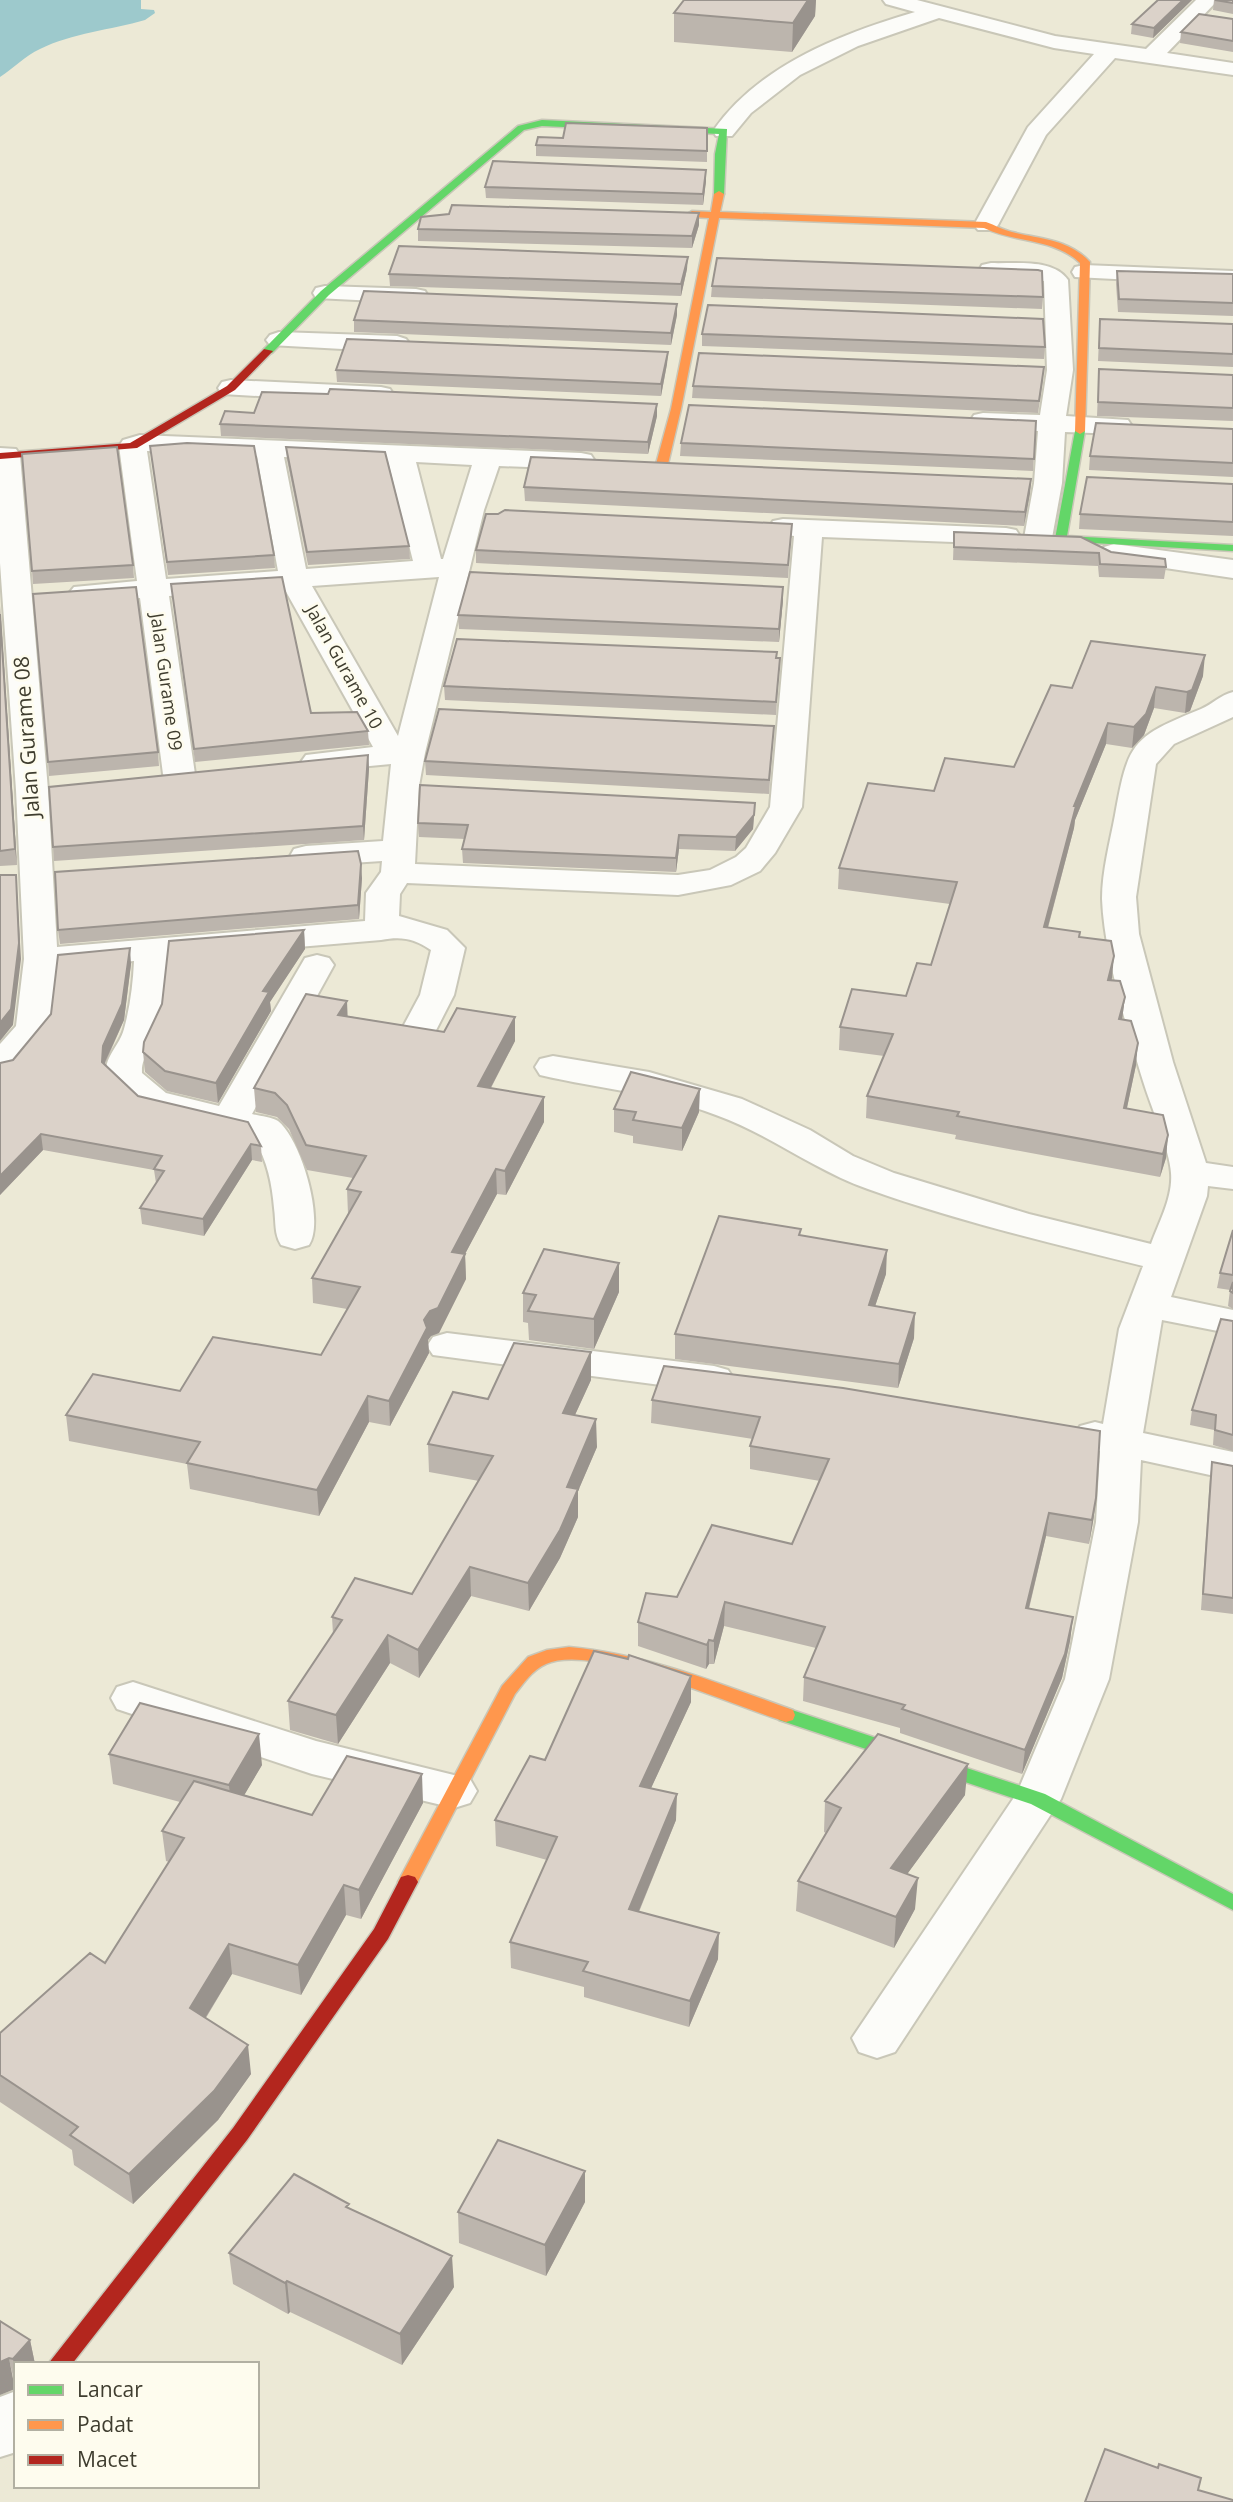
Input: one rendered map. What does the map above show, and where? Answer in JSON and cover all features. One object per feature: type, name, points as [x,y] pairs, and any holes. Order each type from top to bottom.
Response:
[{"type":"street","points":[[893,0],[1054,42],[1233,69]]},
{"type":"street","points":[[1153,55],[1190,15],[1208,0]]},
{"type":"street","points":[[635,463],[676,409],[704,258],[716,215],[722,172],[719,144],[724,131],[741,109],[831,49],[872,32],[940,12]]},
{"type":"street","points":[[1190,15],[1222,20]]},
{"type":"street","points":[[986,225],[1036,132],[1109,51]]},
{"type":"street","points":[[136,444],[231,388],[325,293],[521,128],[542,123],[724,131]]},
{"type":"street","points":[[478,164],[505,165]]},
{"type":"street","points":[[695,171],[722,172]]},
{"type":"street","points":[[428,206],[455,206]]},
{"type":"street","points":[[675,214],[986,225],[1001,235],[1078,253],[1085,262],[1086,322],[1072,371],[1052,423],[1073,481]]},
{"type":"street","points":[[376,249],[417,250]]},
{"type":"street","points":[[677,257],[732,259]]},
{"type":"street","points":[[969,269],[1052,275],[1056,281],[1058,321],[1072,371],[1081,424],[1073,481],[1049,538]]},
{"type":"street","points":[[1084,272],[1233,278]]},
{"type":"street","points":[[325,293],[435,297]]},
{"type":"street","points":[[668,305],[723,307]]},
{"type":"street","points":[[1030,320],[1112,323]]},
{"type":"street","points":[[279,340],[428,345]]},
{"type":"street","points":[[658,354],[713,356]]},
{"type":"street","points":[[1032,369],[1111,372]]},
{"type":"street","points":[[231,388],[412,396]]},
{"type":"street","points":[[648,408],[704,410]]},
{"type":"street","points":[[954,420],[1150,428]]},
{"type":"street","points":[[3,456],[136,444],[690,466]]},
{"type":"street","name":"Jalan Gurame 09","points":[[136,444],[179,774]]},
{"type":"street","name":"Jalan Gurame 10","points":[[269,449],[294,579],[401,754],[286,765]]},
{"type":"street","points":[[400,454],[455,571]]},
{"type":"street","name":"Jalan Gurame 08","points":[[0,1066],[32,1032],[41,959],[37,876],[46,789],[30,597],[3,456]]},
{"type":"street","points":[[380,928],[383,893],[400,862],[417,787],[401,754],[433,711],[437,639],[455,571],[484,510],[488,457]]},
{"type":"street","points":[[1021,481],[1073,481]]},
{"type":"street","points":[[755,525],[1233,548]]},
{"type":"street","points":[[271,859],[400,862],[678,885],[719,878],[748,864],[759,853],[772,807],[791,589],[809,528]]},
{"type":"street","points":[[1091,541],[1111,553],[1233,569]]},
{"type":"street","points":[[30,597],[455,571]]},
{"type":"street","points":[[437,639],[471,640]]},
{"type":"street","points":[[877,2038],[1038,1799],[1087,1679],[1117,1522],[1121,1440],[1133,1361],[1147,1304],[1166,1260],[1189,1184],[1122,934],[1119,897],[1121,872],[1140,764],[1144,755],[1167,732],[1219,712],[1233,701]]},
{"type":"street","points":[[41,959],[380,928],[433,936],[448,948],[437,995],[416,1036]]},
{"type":"street","points":[[151,951],[151,972],[142,1029],[123,1061],[124,1076],[153,1101],[256,1124],[269,1133],[290,1185],[295,1237]]},
{"type":"street","points":[[231,1118],[317,965]]},
{"type":"street","points":[[553,1067],[649,1083],[729,1107],[797,1138],[840,1164],[881,1181],[1016,1222],[1166,1260]]},
{"type":"street","points":[[1189,1184],[1233,1178]]},
{"type":"street","points":[[1189,1184],[1233,1203]]},
{"type":"street","points":[[1147,1304],[1233,1322]]},
{"type":"street","points":[[447,1346],[748,1383]]},
{"type":"street","points":[[1056,1429],[1121,1440],[1233,1466]]},
{"type":"street","points":[[61,2362],[240,2134],[381,1934],[508,1690],[526,1667],[548,1656],[572,1653],[623,1660],[1038,1799],[1233,1903]]},
{"type":"street","points":[[133,1698],[312,1756],[454,1791]]},
{"type":"street","points":[[0,2433],[14,2417]]},
{"type":"water","points":[[0,0],[141,0],[141,9],[154,10],[155,13],[145,20],[78,35],[52,44],[29,55],[0,77]]},
{"type":"building","points":[[684,0],[808,0],[793,23],[674,13]]},
{"type":"building","points":[[1158,0],[1183,0],[1154,28],[1132,24]]},
{"type":"building","points":[[1199,14],[1233,19],[1233,41],[1181,32]]},
{"type":"building","points":[[566,123],[707,128],[707,151],[536,145],[538,137],[563,138]]},
{"type":"building","points":[[493,161],[706,170],[703,194],[485,187]]},
{"type":"building","points":[[452,205],[699,213],[692,236],[418,229],[421,217],[449,214]]},
{"type":"building","points":[[399,246],[688,257],[681,284],[389,274]]},
{"type":"building","points":[[717,258],[1038,270],[1042,271],[1043,297],[712,286]]},
{"type":"building","points":[[1117,271],[1233,274],[1233,303],[1119,299]]},
{"type":"building","points":[[364,291],[677,304],[671,333],[354,320]]},
{"type":"building","points":[[708,305],[1043,319],[1045,347],[702,334]]},
{"type":"building","points":[[1100,319],[1233,324],[1233,354],[1099,348]]},
{"type":"building","points":[[347,339],[668,352],[661,384],[336,370]]},
{"type":"building","points":[[699,353],[1044,367],[1039,401],[693,386]]},
{"type":"building","points":[[1099,369],[1233,375],[1233,408],[1098,402]]},
{"type":"building","points":[[330,389],[657,404],[648,442],[220,424],[225,411],[254,413],[262,392],[328,394]]},
{"type":"building","points":[[689,405],[1036,421],[1034,459],[681,443]]},
{"type":"building","points":[[1096,423],[1233,429],[1233,463],[1090,456]]},
{"type":"building","points":[[187,443],[254,446],[274,555],[167,562],[150,446]]},
{"type":"building","points":[[117,447],[133,565],[32,571],[22,454]]},
{"type":"building","points":[[286,447],[385,452],[409,546],[307,552]]},
{"type":"building","points":[[531,457],[1031,479],[1025,512],[524,487]]},
{"type":"building","points":[[1087,477],[1233,484],[1233,522],[1080,514]]},
{"type":"building","points":[[505,510],[792,524],[788,565],[476,550],[486,514],[498,514]]},
{"type":"building","points":[[954,532],[1081,537],[1111,552],[1165,559],[1166,567],[1100,564],[1099,553],[954,547]]},
{"type":"building","points":[[470,572],[783,587],[779,629],[458,615]]},
{"type":"building","points":[[282,577],[311,713],[357,712],[368,731],[194,749],[171,584]]},
{"type":"building","points":[[136,587],[158,752],[48,762],[33,594]]},
{"type":"building","points":[[0,614],[15,849],[0,851]]},
{"type":"building","points":[[457,639],[777,652],[776,658],[780,658],[776,702],[444,686]]},
{"type":"building","points":[[1091,641],[1205,655],[1192,690],[1187,692],[1156,687],[1146,714],[1134,727],[1108,723],[1074,806],[1044,927],[1080,932],[1079,937],[1111,941],[1114,956],[1108,980],[1120,981],[1125,997],[1119,1019],[1131,1021],[1138,1043],[1124,1108],[1163,1115],[1168,1135],[1163,1154],[957,1116],[959,1112],[867,1096],[893,1034],[840,1027],[852,989],[906,996],[917,963],[931,965],[957,882],[839,868],[868,783],[934,791],[945,758],[1014,767],[1051,685],[1072,688]]},
{"type":"building","points":[[439,709],[774,726],[769,780],[425,761]]},
{"type":"building","points":[[368,755],[363,826],[53,847],[49,787]]},
{"type":"building","points":[[420,785],[755,803],[754,815],[736,837],[679,835],[676,858],[462,849],[468,825],[418,823]]},
{"type":"building","points":[[358,851],[361,864],[358,905],[58,930],[55,872]]},
{"type":"building","points":[[0,875],[16,875],[19,943],[11,1009],[0,1023]]},
{"type":"building","points":[[304,930],[263,991],[269,992],[216,1083],[165,1071],[143,1052],[144,1042],[162,1004],[169,941]]},
{"type":"building","points":[[130,948],[122,1004],[103,1046],[102,1062],[138,1096],[248,1122],[261,1146],[251,1144],[203,1219],[140,1208],[164,1171],[154,1169],[162,1156],[41,1134],[0,1176],[0,1063],[13,1060],[51,1014],[58,955]]},
{"type":"building","points":[[306,994],[347,1001],[338,1015],[444,1032],[457,1008],[515,1017],[478,1086],[544,1097],[505,1171],[496,1169],[452,1252],[465,1254],[438,1308],[430,1311],[424,1320],[427,1328],[389,1401],[368,1396],[317,1490],[187,1463],[200,1442],[66,1415],[93,1374],[180,1391],[213,1337],[321,1355],[360,1287],[312,1278],[361,1192],[347,1189],[366,1156],[306,1145],[287,1105],[275,1093],[254,1088]]},
{"type":"building","points":[[631,1072],[700,1089],[682,1128],[633,1120],[636,1112],[614,1109]]},
{"type":"building","points":[[719,1216],[801,1229],[799,1235],[887,1250],[869,1305],[915,1313],[899,1364],[675,1334]]},
{"type":"building","points":[[1233,1230],[1233,1275],[1220,1273]]},
{"type":"building","points":[[544,1249],[619,1263],[594,1319],[528,1311],[536,1295],[523,1293]]},
{"type":"building","points":[[1221,1319],[1233,1321],[1233,1435],[1215,1430],[1216,1415],[1192,1410]]},
{"type":"building","points":[[514,1343],[591,1352],[563,1413],[596,1419],[567,1487],[578,1489],[560,1530],[528,1583],[470,1567],[418,1650],[388,1635],[336,1715],[288,1701],[342,1620],[332,1617],[355,1578],[412,1594],[493,1456],[428,1444],[453,1392],[488,1399]]},
{"type":"building","points":[[664,1366],[843,1388],[1100,1431],[1092,1520],[1049,1513],[1026,1608],[1073,1617],[1065,1654],[1025,1750],[902,1709],[905,1705],[804,1677],[825,1627],[725,1602],[714,1641],[709,1640],[707,1645],[638,1622],[646,1593],[677,1597],[712,1525],[792,1544],[829,1459],[750,1446],[760,1417],[652,1400]]},
{"type":"building","points":[[1212,1462],[1233,1466],[1233,1598],[1203,1594]]},
{"type":"building","points":[[594,1651],[628,1659],[629,1655],[691,1676],[640,1786],[677,1794],[629,1909],[719,1933],[690,2001],[583,1971],[588,1962],[510,1942],[557,1837],[495,1820],[530,1756],[545,1760]]},
{"type":"building","points":[[140,1703],[259,1734],[229,1785],[109,1754]]},
{"type":"building","points":[[878,1734],[968,1764],[891,1868],[918,1878],[896,1917],[798,1881],[841,1808],[825,1801]]},
{"type":"building","points":[[347,1756],[422,1774],[359,1890],[344,1885],[298,1965],[229,1944],[190,2008],[248,2045],[214,2091],[129,2174],[70,2135],[78,2127],[0,2075],[0,2033],[90,1953],[105,1963],[184,1838],[162,1831],[194,1781],[312,1815]]},
{"type":"building","points":[[498,2140],[585,2171],[545,2245],[458,2212]]},
{"type":"building","points":[[294,2174],[349,2204],[346,2207],[452,2256],[400,2334],[287,2281],[285,2283],[229,2253]]},
{"type":"building","points":[[0,2321],[30,2340],[13,2359],[0,2362]]},
{"type":"building","points":[[1105,2449],[1158,2468],[1159,2464],[1201,2478],[1198,2490],[1233,2502],[1085,2502]]},
{"type":"traffic: fast","points":[[268,351],[325,293],[521,128],[542,123],[724,131],[720,146],[719,194]]},
{"type":"traffic: fast","points":[[1080,431],[1061,539],[1233,548]]},
{"type":"traffic: fast","points":[[786,1715],[1038,1799],[1233,1903]]},
{"type":"traffic: slow","points":[[662,464],[676,409],[719,194]]},
{"type":"traffic: slow","points":[[692,214],[986,225],[1011,235],[1064,247],[1075,253],[1085,262],[1080,431]]},
{"type":"traffic: slow","points":[[408,1882],[508,1691],[524,1670],[540,1659],[569,1653],[631,1663],[786,1715]]},
{"type":"traffic: jam","points":[[0,456],[133,446],[231,388],[268,351]]},
{"type":"traffic: jam","points":[[61,2362],[240,2134],[381,1934],[408,1882]]}]
